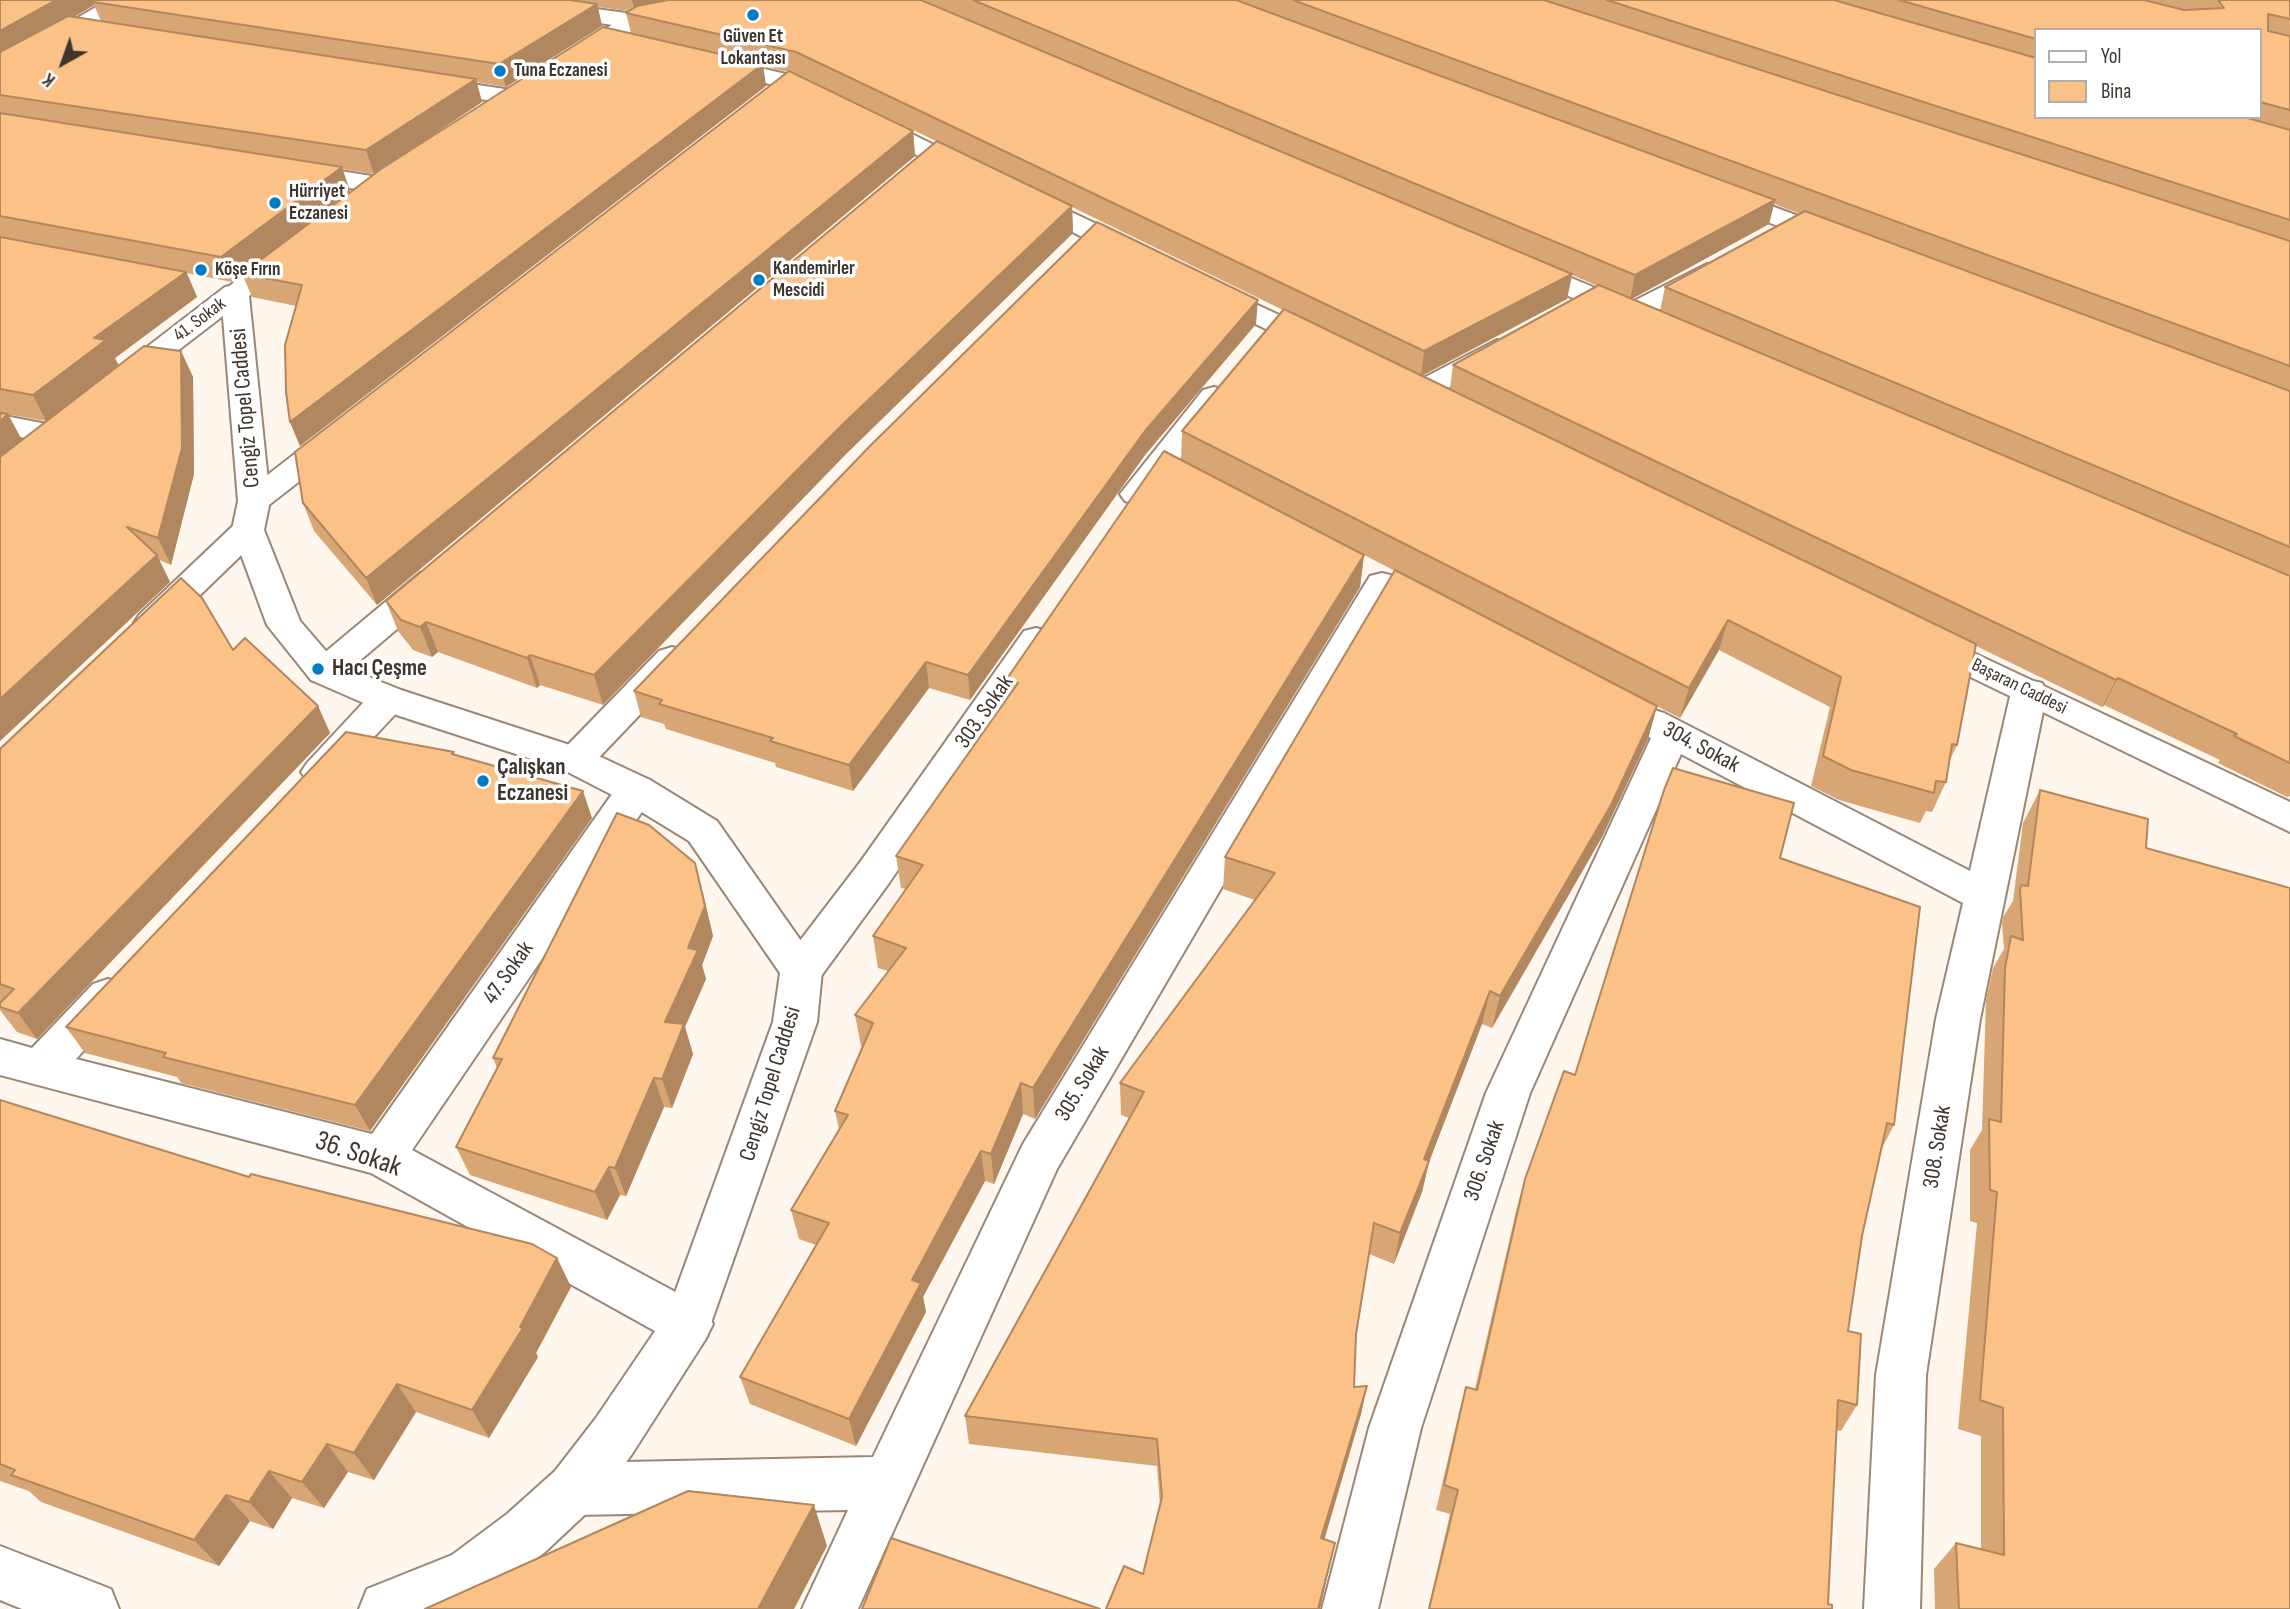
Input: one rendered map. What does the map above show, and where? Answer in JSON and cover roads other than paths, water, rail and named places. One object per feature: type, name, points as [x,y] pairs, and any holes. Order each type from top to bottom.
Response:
[{"type":"street","points":[[0,73],[123,0]]},
{"type":"street","points":[[480,0],[627,35]]},
{"type":"street","points":[[462,127],[511,97],[627,35],[733,0]]},
{"type":"street","points":[[72,29],[113,35]]},
{"type":"street","points":[[692,58],[779,91],[1084,241],[1170,271],[1347,358]]},
{"type":"street","points":[[401,80],[511,97]]},
{"type":"street","points":[[196,286],[235,293],[410,163]]},
{"type":"street","points":[[270,168],[378,185]]},
{"type":"street","points":[[1693,185],[1859,248]]},
{"type":"street","points":[[1760,243],[1796,224]]},
{"type":"street","points":[[1493,253],[1645,318],[1726,262]]},
{"type":"street","name":"41. Sokak","points":[[105,393],[235,293]]},
{"type":"street","name":"Cengiz Topel Caddesi","points":[[235,293],[251,516],[284,625],[324,672],[388,699],[575,760],[636,790],[703,831],[801,971],[795,1022],[688,1324],[614,1436],[573,1489],[526,1533],[471,1574],[387,1609]]},
{"type":"street","points":[[1559,315],[1594,296]]},
{"type":"street","points":[[1118,520],[1158,464],[1276,323]]},
{"type":"street","points":[[1456,410],[1407,386],[1524,334]]},
{"type":"street","points":[[129,644],[251,516],[364,416]]},
{"type":"street","points":[[0,424],[62,426],[20,459]]},
{"type":"street","points":[[1158,464],[1193,482]]},
{"type":"street","points":[[324,672],[450,566]]},
{"type":"street","name":"305. Sokak","points":[[830,1609],[1039,1158],[1382,584]]},
{"type":"street","name":"303. Sokak","points":[[801,971],[874,872],[1055,611]]},
{"type":"street","name":"Başaran Caddesi","points":[[1904,631],[2290,818]]},
{"type":"street","points":[[575,760],[689,641]]},
{"type":"street","name":"308. Sokak","points":[[1892,1609],[1901,1375],[1958,1019],[2029,692]]},
{"type":"street","points":[[294,799],[388,699]]},
{"type":"street","name":"304. Sokak","points":[[1624,708],[1984,896]]},
{"type":"street","name":"306. Sokak","points":[[1350,1609],[1395,1428],[1507,1093],[1672,733]]},
{"type":"street","name":"47. Sokak","points":[[382,1156],[636,790]]},
{"type":"street","points":[[20,1063],[134,969]]},
{"type":"street","name":"36. Sokak","points":[[20,1063],[382,1156],[688,1324]]},
{"type":"street","points":[[573,1489],[887,1483]]},
{"type":"street","points":[[0,1573],[91,1609]]},
{"type":"place","name":"Güven Et Lokantası","points":[[753,15]]},
{"type":"place","name":"Tuna Eczanesi","points":[[500,71]]},
{"type":"place","name":"Hürriyet Eczanesi","points":[[275,203]]},
{"type":"place","name":"Köşe Fırın","points":[[201,270]]},
{"type":"place","name":"Kandemirler Mescidi","points":[[759,280]]},
{"type":"place","name":"Hacı Çeşme","points":[[318,669]]},
{"type":"place","name":"Çalışkan Eczanesi","points":[[483,781]]}]
